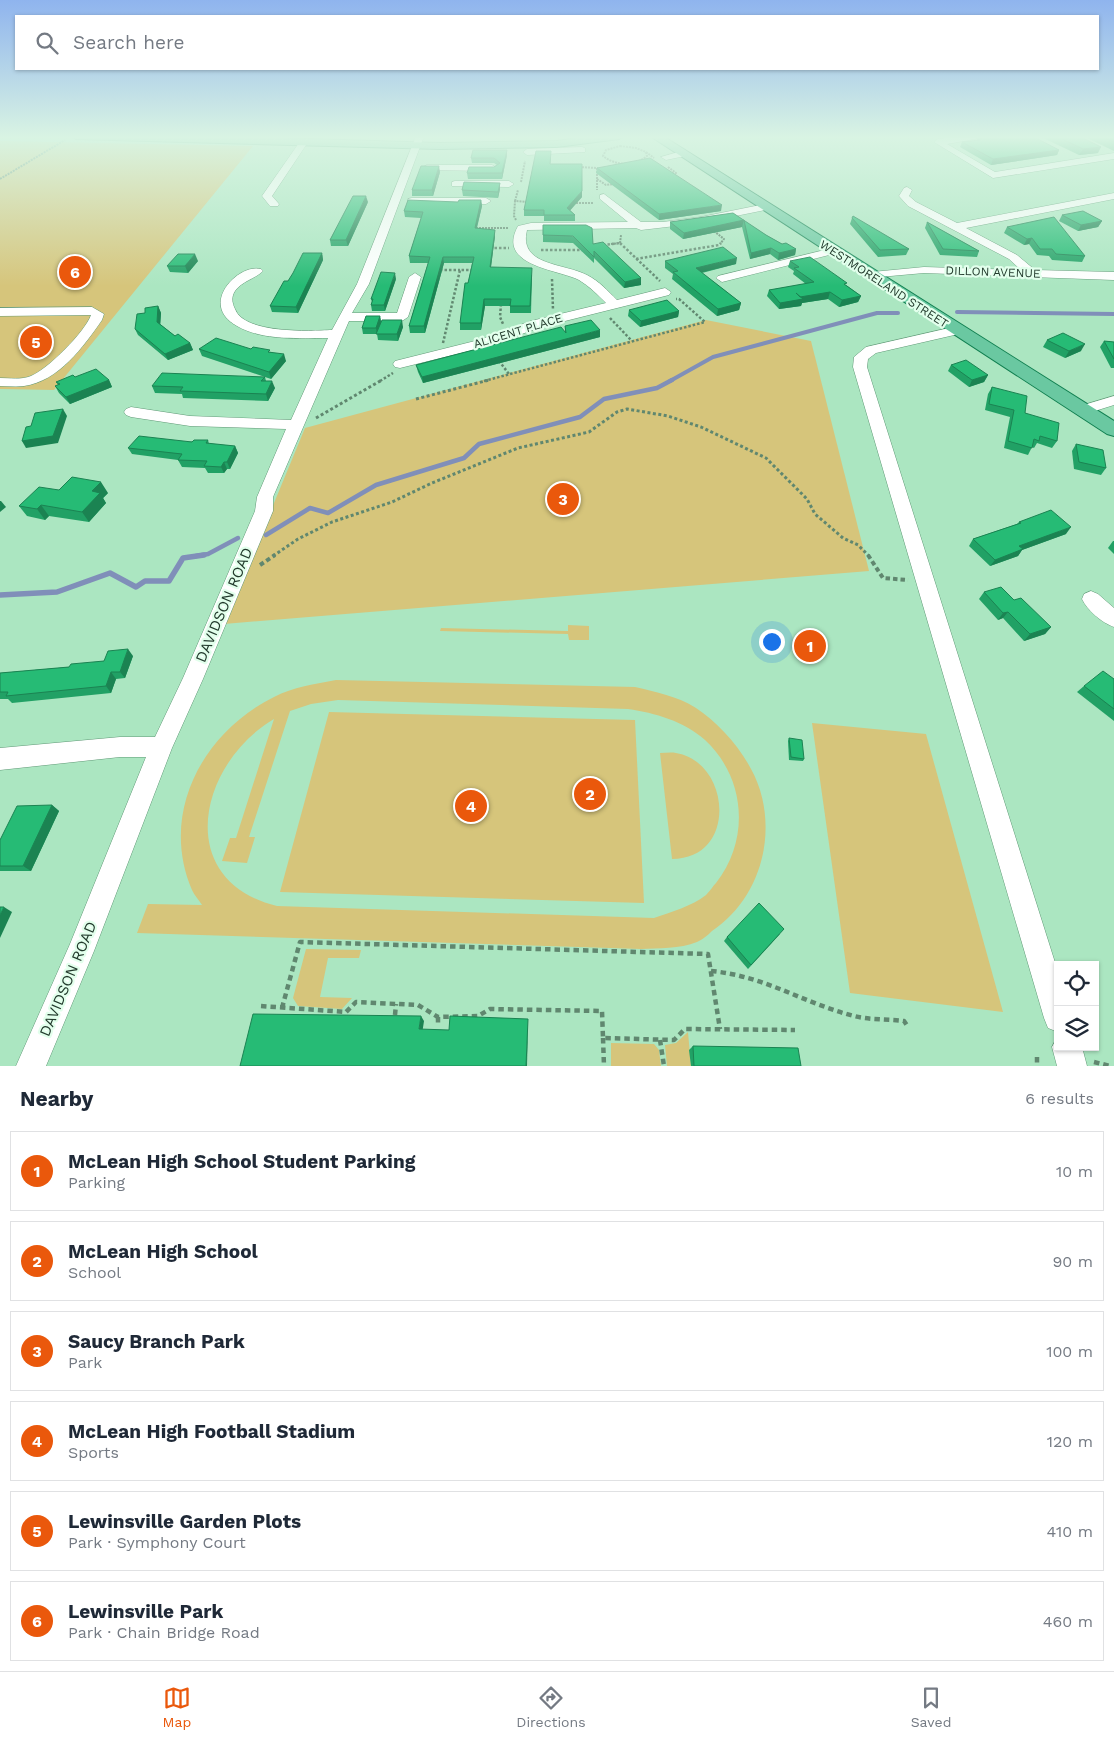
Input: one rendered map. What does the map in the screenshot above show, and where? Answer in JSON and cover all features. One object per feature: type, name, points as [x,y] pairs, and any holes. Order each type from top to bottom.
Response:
[{"type":"main road","name":"WESTMORELAND STREET","points":[[732,186],[1114,430]]},
{"type":"street","points":[[274,204],[268,196],[275,186]]},
{"type":"street","name":"DAVIDSON ROAD","points":[[31,1066],[84,942],[161,747],[193,679],[264,511],[265,497],[326,355],[367,275],[400,186]]},
{"type":"street","points":[[450,201],[454,186]]},
{"type":"street","points":[[907,190],[904,196],[906,200],[1013,257],[1033,274]]},
{"type":"street","points":[[955,227],[1114,196]]},
{"type":"street","points":[[394,201],[486,201]]},
{"type":"street","points":[[604,201],[641,227]]},
{"type":"street","points":[[615,305],[594,284],[570,272],[530,260],[520,249],[520,234],[525,227],[641,227],[701,220],[765,207]]},
{"type":"street","points":[[722,278],[833,251]]},
{"type":"street","name":"DILLON AVENUE","points":[[872,276],[924,270],[1114,276]]},
{"type":"street","points":[[257,271],[231,288],[226,297],[226,305],[235,319],[244,325],[269,332],[402,317],[415,277]]},
{"type":"street","name":"ALICENT PLACE","points":[[400,364],[486,342],[536,324],[663,293]]},
{"type":"street","points":[[0,312],[92,311],[98,314],[96,320],[44,376],[23,382],[0,382]]},
{"type":"street","points":[[958,330],[871,350],[861,357],[861,374],[926,581],[1054,1006]]},
{"type":"street","points":[[1082,410],[1114,400]]},
{"type":"street","points":[[131,412],[190,422],[297,422]]},
{"type":"street","points":[[1092,599],[1114,620]]},
{"type":"street","points":[[0,759],[120,747],[161,747]]},
{"type":"street","points":[[1068,1051],[1072,1066]]},
{"type":"path","points":[[470,228],[525,227],[522,219],[517,220],[514,216],[515,202],[521,186]]},
{"type":"path","points":[[572,203],[604,201],[599,186]]},
{"type":"path","points":[[515,202],[535,202]]},
{"type":"path","points":[[620,244],[621,227]]},
{"type":"path","points":[[416,399],[705,322],[679,299],[669,301],[663,293],[666,287],[620,244],[600,245]]},
{"type":"path","points":[[483,248],[582,251],[591,248]]},
{"type":"path","points":[[560,318],[553,310],[552,277],[561,269]]},
{"type":"path","points":[[434,270],[478,270]]},
{"type":"path","points":[[449,352],[443,342],[460,270]]},
{"type":"path","points":[[501,301],[501,321],[512,333]]},
{"type":"path","points":[[601,308],[632,341]]},
{"type":"path","points":[[486,342],[509,374]]},
{"type":"path","points":[[297,422],[314,419],[398,370],[400,364]]},
{"type":"path","points":[[240,567],[256,567],[298,539],[332,522],[392,502],[432,483],[518,448],[589,432],[617,412],[627,409],[668,416],[701,427],[766,458],[807,499],[815,514],[843,538],[858,545],[868,554],[883,578],[926,581]]},
{"type":"path","points":[[282,1008],[300,942],[708,954],[720,1029]]},
{"type":"path","points":[[711,971],[728,971],[764,980],[854,1016],[904,1021],[908,1028]]},
{"type":"path","points":[[261,1006],[346,1012],[356,1002],[418,1005],[438,1018],[478,1016],[490,1009],[602,1011],[604,1066]]},
{"type":"path","points":[[395,1015],[396,1004]]},
{"type":"path","points":[[438,1018],[438,1026]]},
{"type":"path","points":[[603,1038],[674,1040],[685,1029],[795,1030]]},
{"type":"path","points":[[660,1040],[664,1066]]},
{"type":"path","points":[[1037,1057],[1037,1066]]},
{"type":"shaded area","points":[[0,186],[221,186],[54,390],[0,389]]},
{"type":"shaded area","points":[[706,320],[811,341],[869,571],[224,624],[305,428]]},
{"type":"shaded area","points":[[568,625],[589,626],[589,640],[569,640],[568,634],[440,631],[441,628],[568,631]]},
{"type":"shaded area","points":[[336,680],[635,687],[681,700],[706,715],[725,733],[750,766],[760,790],[766,830],[764,850],[759,869],[751,887],[741,904],[728,918],[705,937],[690,944],[669,948],[641,949],[137,933],[148,904],[202,905],[192,890],[183,861],[181,832],[185,804],[194,778],[208,753],[227,731],[249,712],[274,697],[296,688]],"holes":[[[338,700],[628,709],[679,723],[705,740],[719,755],[729,772],[739,810],[734,848],[727,866],[716,883],[706,895],[694,902],[654,918],[277,906],[244,892],[222,872],[210,847],[208,819],[214,791],[228,763],[248,739],[274,719],[236,838],[230,838],[222,861],[247,863],[255,837],[249,837],[290,711],[311,704]]]},
{"type":"shaded area","points":[[329,712],[635,720],[644,903],[280,892]]},
{"type":"shaded area","points":[[812,723],[926,734],[1003,1012],[850,993]]},
{"type":"shaded area","points":[[660,753],[676,753],[694,760],[708,773],[716,790],[719,809],[717,828],[708,844],[693,855],[672,859]]},
{"type":"shaded area","points":[[306,949],[361,950],[359,958],[328,958],[320,997],[352,998],[342,1009],[298,1006],[293,998]]},
{"type":"shaded area","points":[[688,1032],[691,1066],[667,1066],[665,1045],[676,1043]]},
{"type":"shaded area","points":[[611,1043],[654,1044],[659,1050],[661,1066],[611,1066]]},
{"type":"building","points":[[414,186],[433,186],[432,190],[412,190]]},
{"type":"building","points":[[463,186],[499,186],[498,192],[462,190]]},
{"type":"building","points":[[529,186],[582,186],[582,191],[567,208],[575,215],[544,215],[544,210],[524,210]]},
{"type":"building","points":[[621,186],[693,186],[722,205],[659,214]]},
{"type":"building","points":[[353,196],[366,196],[346,240],[330,240]]},
{"type":"building","points":[[408,200],[458,202],[459,200],[481,200],[475,228],[495,230],[490,267],[532,268],[530,306],[510,306],[511,299],[484,299],[481,323],[460,323],[465,283],[468,283],[474,257],[443,257],[424,326],[409,326],[430,257],[409,256],[423,212],[404,211]]},
{"type":"building","points":[[1083,211],[1102,221],[1081,225],[1062,215]]},
{"type":"building","points":[[733,213],[744,220],[684,233],[670,222]]},
{"type":"building","points":[[853,216],[909,249],[880,250],[852,218]]},
{"type":"building","points":[[1054,217],[1085,256],[1056,254],[1052,249],[1040,249],[1032,238],[1027,239],[1007,227]]},
{"type":"building","points":[[744,220],[782,244],[786,243],[796,249],[779,253],[771,248],[751,253]]},
{"type":"building","points":[[927,222],[979,251],[943,249]]},
{"type":"building","points":[[543,225],[586,225],[592,228],[593,244],[603,242],[641,278],[625,282],[594,251],[594,257],[573,236],[543,235]]},
{"type":"building","points":[[723,247],[737,258],[696,268],[741,303],[718,309],[673,272],[678,271],[665,261]]},
{"type":"building","points":[[303,253],[322,253],[296,307],[270,306],[284,281],[288,281],[293,273]]},
{"type":"building","points":[[178,254],[195,254],[185,266],[167,266]]},
{"type":"building","points":[[810,257],[847,283],[844,284],[861,296],[842,300],[830,292],[801,297],[803,299],[780,303],[769,290],[814,282],[794,268],[799,267],[790,261]]},
{"type":"building","points":[[381,272],[395,273],[384,305],[371,305],[373,299],[371,299]]},
{"type":"building","points":[[667,300],[679,311],[641,321],[629,310]]},
{"type":"building","points":[[158,306],[157,322],[175,336],[178,334],[190,343],[165,354],[135,329],[137,314],[145,313],[145,308]]},
{"type":"building","points":[[366,316],[380,316],[376,328],[362,328]]},
{"type":"building","points":[[382,320],[402,320],[397,334],[376,334]]},
{"type":"building","points":[[591,320],[600,330],[422,377],[416,365],[561,327],[566,333],[565,326]]},
{"type":"building","points":[[1063,333],[1085,344],[1069,351],[1047,340]]},
{"type":"building","points":[[216,338],[251,349],[253,347],[270,350],[268,352],[284,354],[269,372],[199,349]]},
{"type":"building","points":[[1104,341],[1114,342],[1114,359]]},
{"type":"building","points":[[966,360],[988,375],[972,380],[951,365]]},
{"type":"building","points":[[96,369],[109,380],[66,397],[55,386],[60,384],[56,382]]},
{"type":"building","points":[[162,373],[265,377],[261,381],[272,381],[266,394],[180,391],[183,387],[152,386]]},
{"type":"building","points":[[992,387],[1027,396],[1025,413],[1059,423],[1057,441],[1040,436],[1039,441],[1034,439],[1032,448],[1008,441],[1014,410],[989,404]]},
{"type":"building","points":[[63,409],[53,436],[22,441],[26,427],[31,426],[35,413]]},
{"type":"building","points":[[139,436],[192,442],[194,440],[208,440],[206,443],[235,446],[227,462],[224,462],[221,467],[204,466],[207,461],[178,460],[182,454],[128,448]]},
{"type":"building","points":[[1076,444],[1103,450],[1106,468],[1079,462]]},
{"type":"building","points":[[72,477],[101,482],[92,491],[100,493],[82,512],[41,505],[37,509],[19,506],[39,487],[59,490]]},
{"type":"building","points":[[1051,510],[1071,527],[1019,546],[1023,549],[995,560],[973,539],[1021,523],[1019,522]]},
{"type":"building","points":[[1001,587],[1014,600],[1021,598],[1051,627],[1030,634],[1008,612],[1003,613],[984,592]]},
{"type":"building","points":[[128,649],[120,672],[111,672],[106,686],[6,696],[8,692],[0,692],[0,673],[69,667],[71,664],[104,661],[108,651]]},
{"type":"building","points":[[1103,671],[1114,679],[1114,709],[1084,686]]},
{"type":"building","points":[[789,738],[802,740],[804,759],[791,757]]},
{"type":"building","points":[[52,805],[23,866],[0,866],[0,840],[17,806]]},
{"type":"building","points":[[759,903],[784,929],[751,965],[727,937]]},
{"type":"building","points":[[0,907],[4,907],[0,915]]},
{"type":"building","points":[[253,1014],[421,1016],[419,1029],[449,1030],[450,1016],[528,1019],[526,1066],[240,1066]]},
{"type":"building","points":[[693,1046],[798,1048],[801,1066],[694,1066]]},
{"type":"waterway","points":[[957,312],[1114,314]]},
{"type":"waterway","points":[[670,381],[713,357],[877,313],[898,313]]},
{"type":"waterway","points":[[266,535],[310,508],[328,513],[376,485],[464,458],[479,444],[580,417],[604,399],[657,388],[672,380]]},
{"type":"waterway","points":[[196,556],[208,554],[238,538]]},
{"type":"waterway","points":[[0,595],[57,592],[110,573],[136,587],[145,581],[169,581],[183,558],[204,555]]},
{"type":"place","name":"Lewinsville Park","points":[[75,272]]},
{"type":"place","name":"Lewinsville Garden Plots","points":[[36,342]]},
{"type":"place","name":"Saucy Branch Park","points":[[563,499]]},
{"type":"place","name":"McLean High School Student Parking","points":[[810,646]]},
{"type":"place","name":"McLean High School","points":[[590,794]]},
{"type":"place","name":"McLean High Football Stadium","points":[[471,806]]}]
